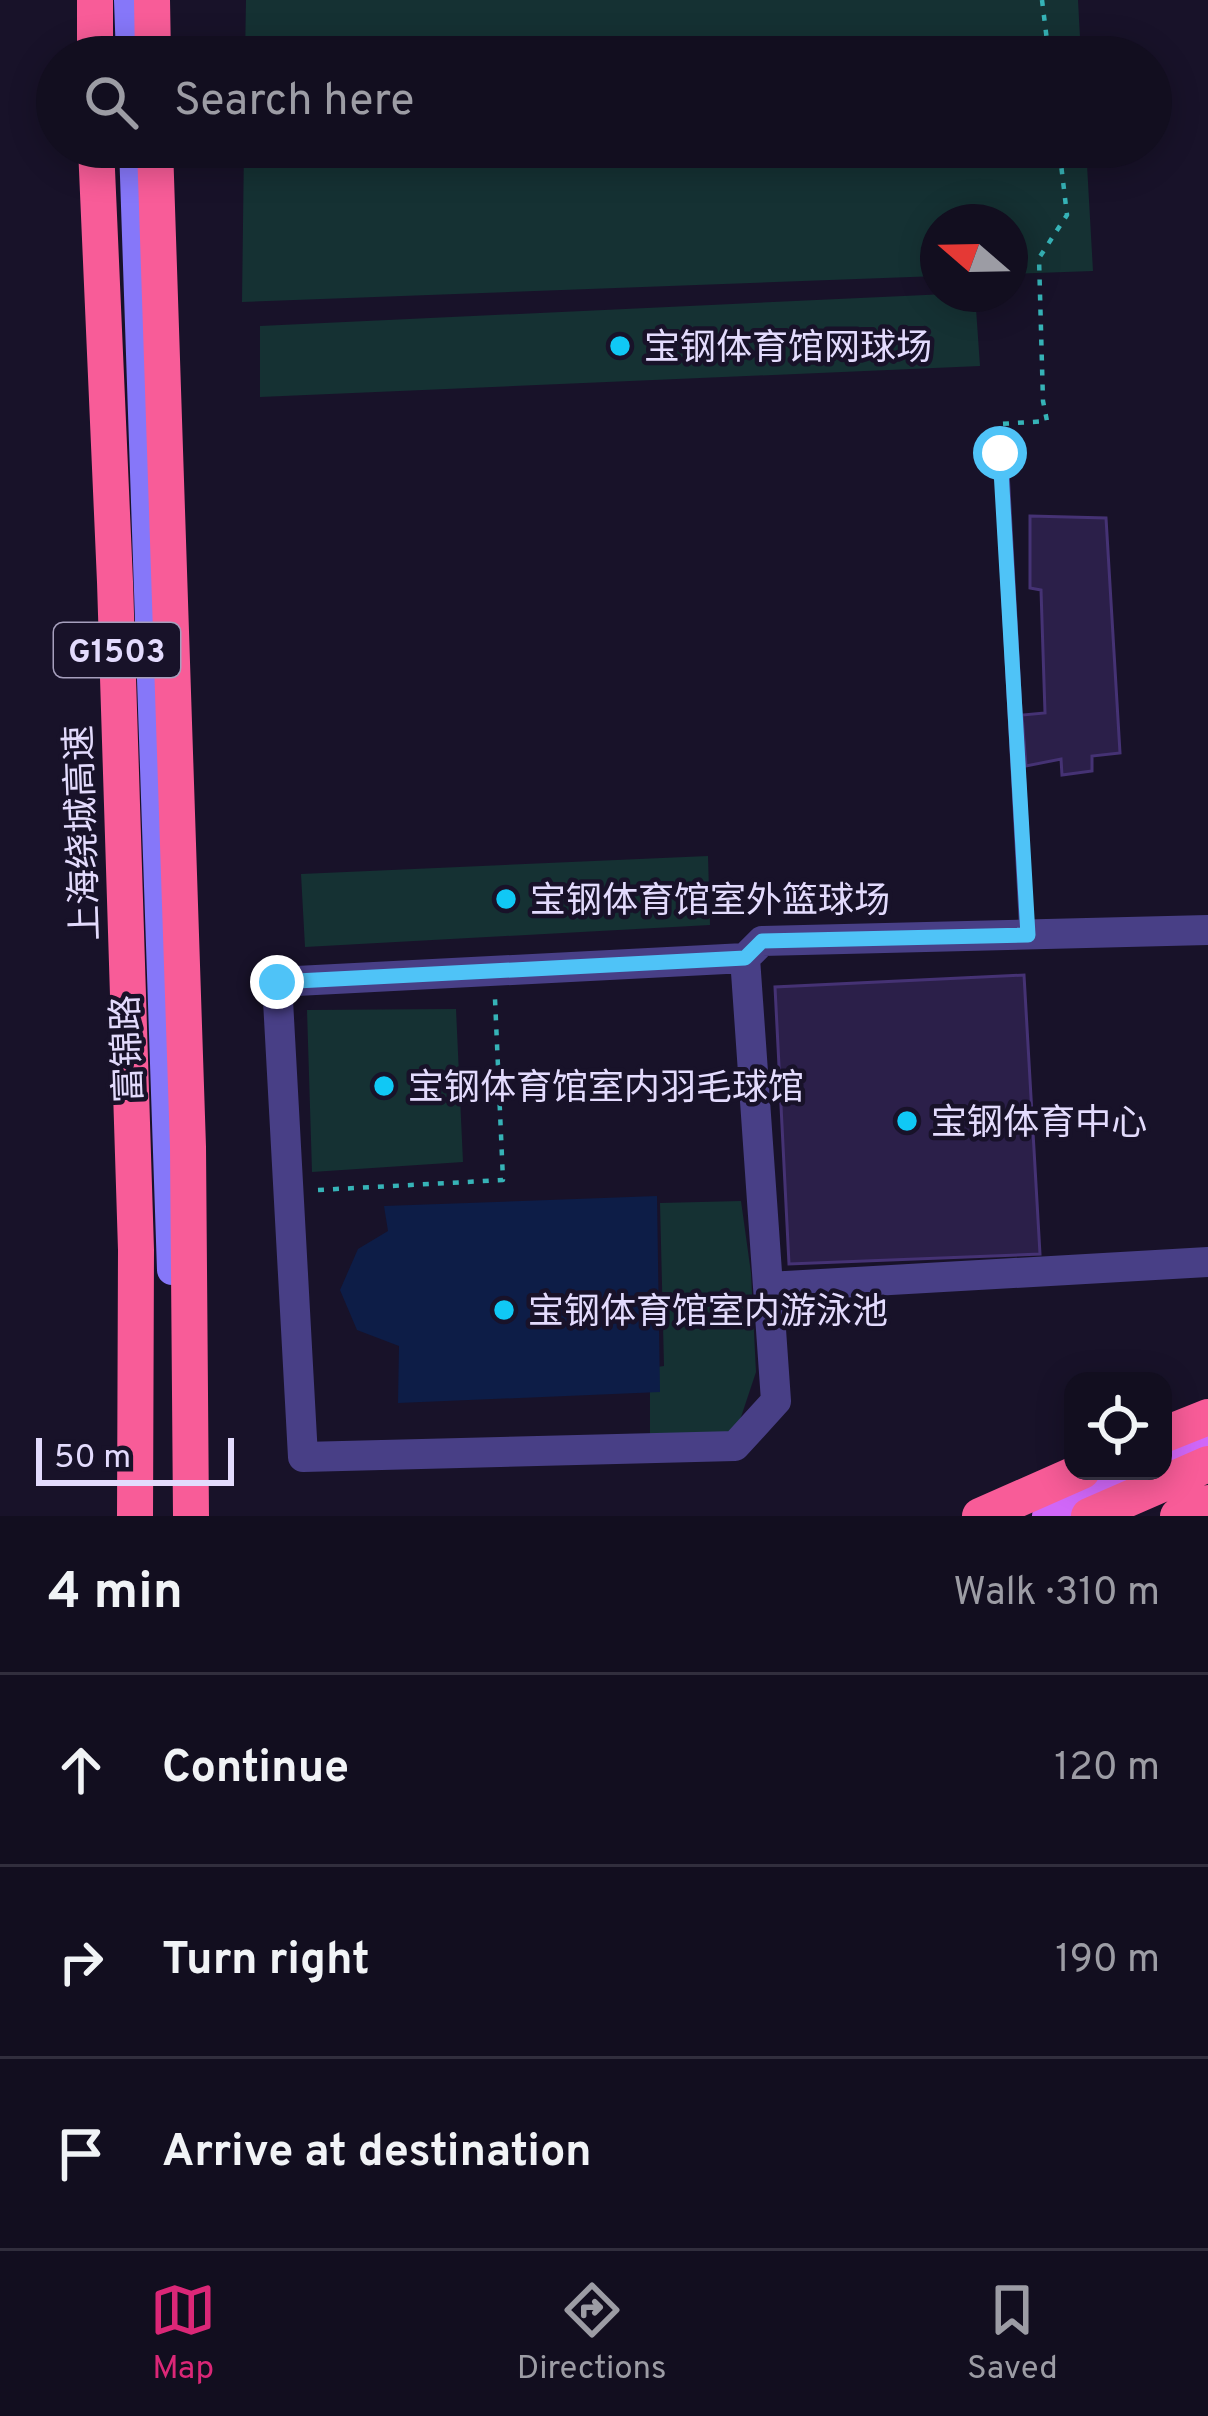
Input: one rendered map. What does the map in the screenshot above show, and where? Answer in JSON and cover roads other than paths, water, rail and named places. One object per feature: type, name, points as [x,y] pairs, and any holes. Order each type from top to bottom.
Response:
[{"type":"highway","points":[[95,0],[95,36]]},
{"type":"highway","points":[[152,0],[153,36]]},
{"type":"highway","name":"上海绕城高速","points":[[97,168],[136,1250],[135,1516]]},
{"type":"highway","name":"G1503","points":[[156,168],[188,1148],[191,1516]]},
{"type":"highway","points":[[1172,1432],[1208,1417]]},
{"type":"highway","points":[[1089,1516],[1208,1464]]},
{"type":"highway","points":[[980,1516],[1064,1479]]},
{"type":"highway","points":[[1178,1516],[1208,1503]]},
{"type":"main road","points":[[129,0],[130,36]]},
{"type":"main road","name":"富锦路","points":[[135,168],[180,1516]]},
{"type":"main road","points":[[1172,1459],[1208,1443]]},
{"type":"main road","points":[[1047,1516],[1125,1480]]},
{"type":"street","points":[[745,958],[776,1401],[735,1446],[303,1457],[277,982],[745,958],[762,941],[1208,931]]},
{"type":"street","points":[[768,1286],[1208,1262]]},
{"type":"lane","points":[[1000,453],[1028,935]]},
{"type":"water","name":"宝钢体育馆室内游泳池","points":[[657,1196],[660,1392],[398,1403],[399,1346],[357,1330],[340,1290],[358,1249],[388,1231],[384,1206]]},
{"type":"place","name":"宝钢体育馆网球场","points":[[620,346]]},
{"type":"place","name":"宝钢体育馆室外篮球场","points":[[506,899]]},
{"type":"place","name":"宝钢体育馆室内羽毛球馆","points":[[384,1086]]},
{"type":"place","name":"宝钢体育中心","points":[[907,1121]]},
{"type":"place","name":"宝钢体育馆室内游泳池","points":[[504,1310]]}]
